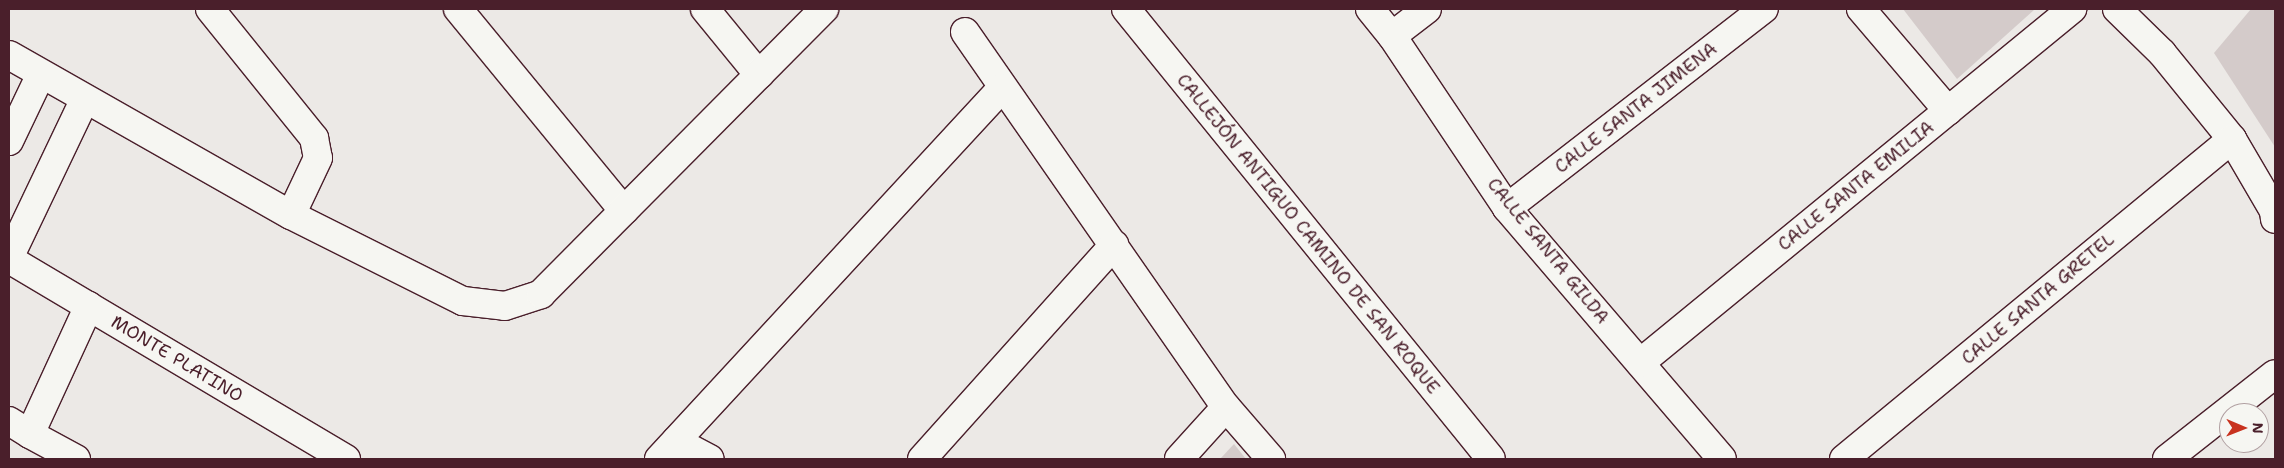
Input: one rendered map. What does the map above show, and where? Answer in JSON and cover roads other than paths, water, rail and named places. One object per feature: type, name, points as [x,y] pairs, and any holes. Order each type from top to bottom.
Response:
[{"type":"street","points":[[210,9],[314,138],[318,158],[291,215]]},
{"type":"street","points":[[458,9],[624,211]]},
{"type":"street","points":[[705,9],[760,75]]},
{"type":"street","points":[[9,55],[291,215],[463,302],[505,306],[541,294],[824,9]]},
{"type":"street","name":"CALLEJÓN ANTIGUO CAMINO DE SAN ROQUE","points":[[1126,9],[1491,459]]},
{"type":"street","name":"CALLE SANTA GILDA","points":[[1370,9],[1392,36],[1507,208],[1722,459]]},
{"type":"street","points":[[1392,36],[1427,9]]},
{"type":"street","name":"CALLE SANTA JIMENA","points":[[1507,208],[1764,9]]},
{"type":"street","points":[[1861,9],[1948,111]]},
{"type":"street","name":"CALLE SANTA EMILIA","points":[[1640,363],[2072,9]]},
{"type":"street","points":[[2117,9],[2162,53],[2232,139],[2274,211],[2275,220]]},
{"type":"street","points":[[965,32],[1002,88],[1226,406],[1271,459]]},
{"type":"street","points":[[9,141],[41,74]]},
{"type":"street","points":[[667,450],[1002,88]]},
{"type":"street","points":[[9,259],[85,99]]},
{"type":"street","name":"CALLE SANTA GRETEL","points":[[1844,459],[2232,139]]},
{"type":"street","points":[[922,459],[1114,245]]},
{"type":"street","name":"MONTE PLATINO","points":[[9,259],[346,459]]},
{"type":"street","points":[[76,459],[20,427],[89,306]]},
{"type":"street","points":[[2167,459],[2275,374]]},
{"type":"street","points":[[1178,459],[1226,406]]},
{"type":"street","points":[[667,450],[710,459]]}]
